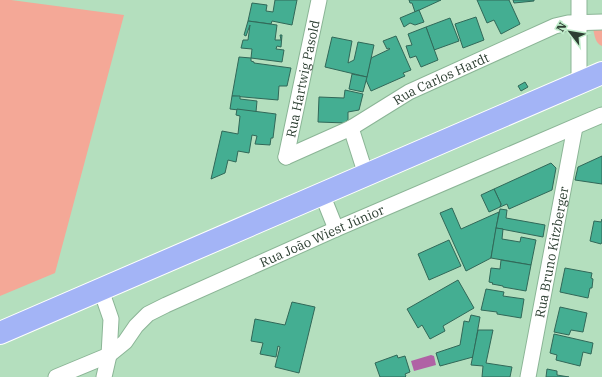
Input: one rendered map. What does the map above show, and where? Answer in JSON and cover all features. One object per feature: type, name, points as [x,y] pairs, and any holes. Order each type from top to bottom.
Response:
[{"type":"highway","points":[[0,333],[602,73]]},
{"type":"street","name":"Rua Hartwig Pasold","points":[[286,157],[319,0]]},
{"type":"street","points":[[579,0],[579,83]]},
{"type":"street","name":"Rua Carlos Hardt","points":[[286,157],[351,128],[409,92],[556,26],[579,22],[602,22]]},
{"type":"street","name":"Rua João Wiest Júnior","points":[[56,377],[109,355],[125,342],[136,326],[148,314],[336,230],[602,115]]},
{"type":"street","name":"Rua Bruno Kitzberger","points":[[528,377],[575,127]]},
{"type":"street","points":[[351,128],[366,175]]},
{"type":"street","points":[[322,194],[336,230]]},
{"type":"street","points":[[101,290],[111,319],[109,355],[104,377]]},
{"type":"shaded area","points":[[0,0],[11,0],[124,15],[55,273],[0,296]]},
{"type":"shaded area","points":[[602,28],[602,46],[597,41],[593,29]]},
{"type":"shaded area","points":[[431,355],[434,356],[436,365],[414,371],[411,361]]},
{"type":"building","points":[[275,0],[297,0],[292,25],[272,21],[271,24],[248,21],[252,3],[267,5],[266,11],[273,12]]},
{"type":"building","points":[[409,0],[441,0],[415,12],[412,3],[410,3]]},
{"type":"building","points":[[477,0],[509,0],[520,24],[501,34],[494,20],[487,23]]},
{"type":"building","points":[[513,0],[534,0],[534,1],[514,3]]},
{"type":"building","points":[[419,10],[424,22],[415,25],[410,23],[404,27],[400,18]]},
{"type":"building","points":[[476,17],[484,40],[463,48],[455,24]]},
{"type":"building","points":[[450,18],[459,41],[434,50],[426,27]]},
{"type":"building","points":[[248,21],[277,25],[275,40],[281,40],[280,35],[282,35],[281,47],[277,46],[276,49],[284,50],[282,62],[251,58],[252,49],[241,48],[243,40],[248,40],[250,25],[246,36],[244,35]]},
{"type":"building","points":[[426,27],[438,60],[421,67],[416,56],[410,58],[406,46],[412,45],[408,34]]},
{"type":"building","points":[[396,36],[411,70],[403,73],[405,76],[371,91],[366,80],[371,58],[390,49],[387,49],[383,41]]},
{"type":"building","points":[[332,37],[352,41],[348,63],[354,60],[358,42],[374,45],[367,77],[325,67]]},
{"type":"building","points":[[239,57],[251,58],[251,61],[254,63],[291,68],[287,86],[279,86],[278,100],[232,96]]},
{"type":"building","points":[[352,74],[367,77],[363,92],[349,89]]},
{"type":"building","points":[[525,82],[528,87],[521,91],[518,86]]},
{"type":"building","points":[[345,90],[363,94],[359,110],[348,112],[348,121],[346,121],[346,123],[318,122],[319,97],[344,98]]},
{"type":"building","points":[[232,96],[240,96],[240,99],[257,101],[256,112],[230,109]]},
{"type":"building","points":[[237,109],[276,114],[273,138],[271,138],[270,145],[255,144],[257,136],[252,135],[249,153],[238,151],[236,162],[228,160],[225,173],[211,179],[222,131],[238,134],[240,116],[236,115]]},
{"type":"building","points":[[602,156],[602,184],[575,180],[578,167]]},
{"type":"building","points":[[551,163],[556,168],[552,190],[509,209],[507,204],[500,207],[501,204],[494,189]]},
{"type":"building","points":[[494,189],[501,204],[500,207],[489,212],[481,195]]},
{"type":"building","points":[[452,208],[461,229],[499,212],[491,258],[466,271],[440,213]]},
{"type":"building","points":[[500,209],[507,210],[506,218],[545,225],[543,237],[496,228]]},
{"type":"building","points":[[602,219],[601,244],[590,241],[594,221],[601,222]]},
{"type":"building","points":[[496,228],[503,229],[502,239],[520,242],[521,237],[536,240],[531,265],[491,258]]},
{"type":"building","points":[[449,240],[461,266],[429,280],[418,254]]},
{"type":"building","points":[[501,260],[531,265],[526,291],[503,287],[489,282],[491,268],[500,269]]},
{"type":"building","points":[[565,268],[592,273],[592,288],[590,288],[588,298],[560,292]]},
{"type":"building","points":[[458,280],[474,308],[443,326],[445,331],[430,339],[422,325],[418,328],[407,309]]},
{"type":"building","points":[[486,289],[504,292],[503,296],[524,299],[521,318],[481,310]]},
{"type":"building","points":[[292,302],[315,307],[299,373],[275,367],[280,347],[278,346],[276,357],[260,354],[263,343],[251,341],[255,319],[285,325]]},
{"type":"building","points":[[560,307],[587,313],[583,332],[571,330],[569,335],[554,332]]},
{"type":"building","points":[[471,315],[480,317],[473,357],[440,366],[436,353],[460,345],[464,321],[469,322]]},
{"type":"building","points":[[478,330],[493,330],[486,363],[512,367],[510,377],[482,377],[483,366],[471,365]]},
{"type":"building","points":[[554,334],[593,343],[591,354],[583,352],[580,366],[556,360],[557,355],[550,353]]},
{"type":"building","points":[[397,355],[398,358],[405,356],[410,372],[405,374],[405,377],[380,377],[375,363]]},
{"type":"building","points":[[547,369],[557,371],[557,375],[569,377],[546,377]]}]
